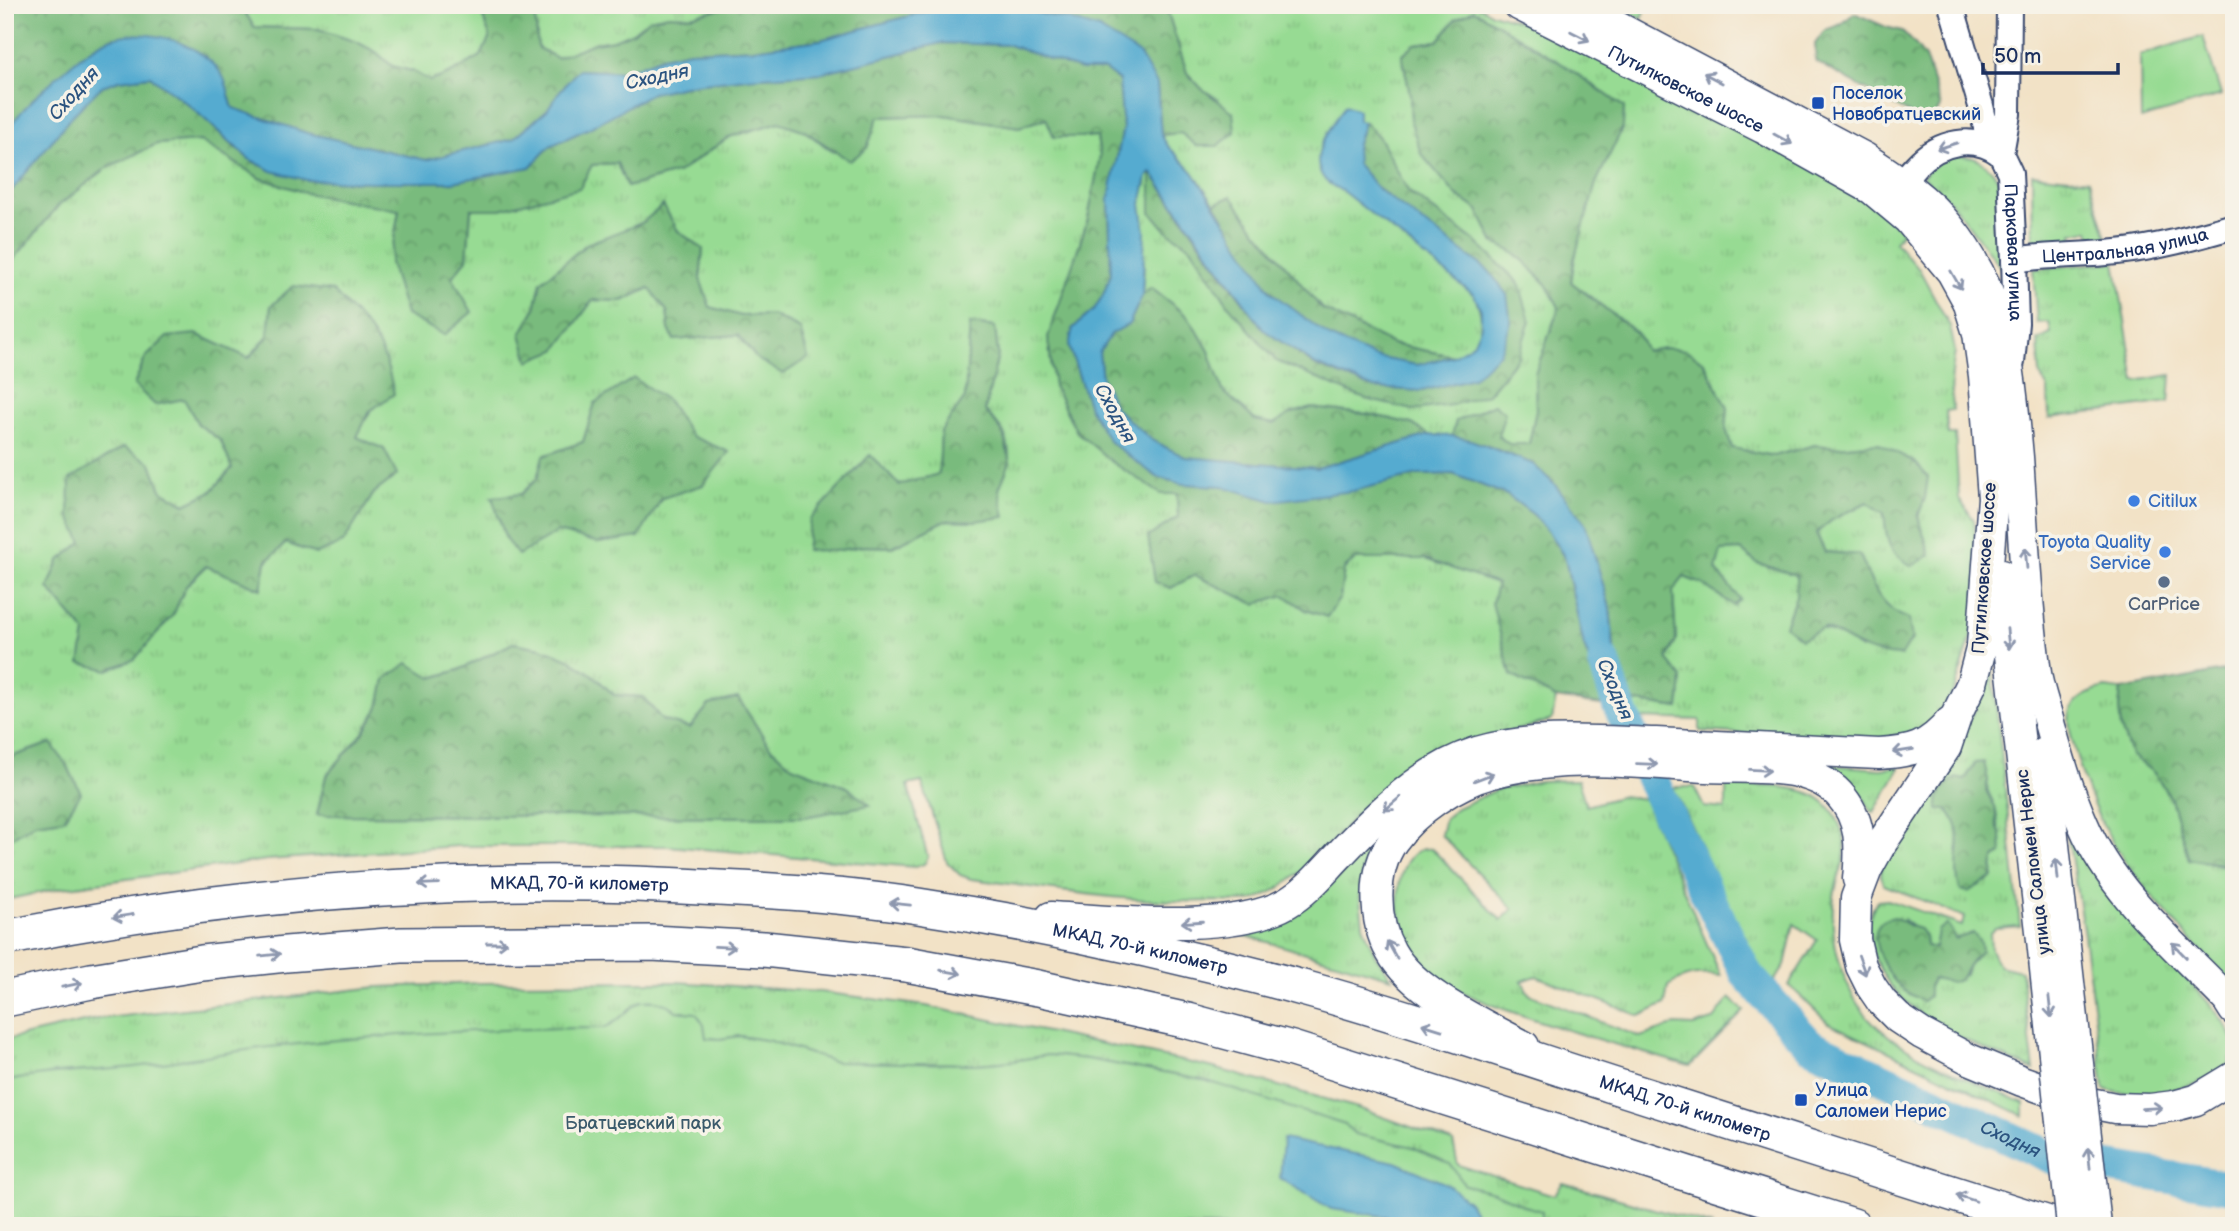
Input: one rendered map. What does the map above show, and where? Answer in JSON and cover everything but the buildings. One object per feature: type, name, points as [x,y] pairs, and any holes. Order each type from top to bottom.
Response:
[{"type":"highway","name":"МКАД, 70-й километр","points":[[5,938],[191,906],[279,895],[399,886],[523,882],[643,883],[767,890],[913,905],[1009,921],[1199,962],[1310,990],[2055,1226]]},
{"type":"highway","points":[[5,999],[90,981],[202,963],[401,945],[651,943],[764,949],[906,964],[1038,988],[1188,1021],[1292,1049],[1853,1226]]},
{"type":"main road","name":"Путилковское шоссе","points":[[1519,5],[1775,134],[1854,178],[1887,200],[1908,219],[1952,272],[1968,301],[1978,334],[1984,376],[1993,498],[1982,645],[1972,683],[1957,714],[1946,747],[1881,844],[1867,869],[1856,898],[1854,940],[1861,966],[1882,1002],[1898,1018],[1922,1034],[1969,1059],[2022,1082],[2075,1100],[2115,1108],[2150,1109],[2174,1106],[2196,1100],[2234,1077]]},
{"type":"main road","name":"Путилковское шоссе","points":[[1576,5],[1865,158],[1902,181],[1927,201],[1950,227],[1970,257],[1988,289],[2000,321],[2011,377],[2036,675],[2066,781],[2084,827],[2109,871],[2146,916],[2227,999],[2234,1010]]},
{"type":"main road","name":"улица Саломеи Нерис","points":[[1993,498],[2053,938],[2096,1226]]},
{"type":"main road","name":"улица Саломеи Нерис","points":[[2036,675],[2072,1226]]},
{"type":"main road","points":[[952,912],[1177,923],[1259,914],[1288,902],[1316,880],[1386,808],[1426,776],[1475,753],[1523,741],[1597,752],[1686,755],[1908,752],[1923,747],[1941,733],[1957,714]]},
{"type":"main road","points":[[1567,1070],[1439,999],[1412,977],[1391,953],[1380,923],[1377,894],[1381,867],[1392,842],[1413,818],[1445,793],[1489,774],[1597,752]]},
{"type":"main road","points":[[1686,755],[1801,773],[1838,793],[1858,829],[1861,846],[1856,898]]},
{"type":"street","points":[[1951,5],[1996,150]]},
{"type":"street","name":"Парковая улица","points":[[2010,5],[2008,114],[1996,150],[2010,173],[2016,323],[2011,377]]},
{"type":"street","points":[[1908,219],[1900,205],[1902,181],[1926,155],[1938,148],[1972,141],[1996,150]]},
{"type":"street","name":"Центральная улица","points":[[2014,260],[2118,252],[2234,226]]},
{"type":"green space","points":[[22,5],[254,5],[243,9],[254,27],[318,29],[357,42],[376,52],[392,66],[412,71],[430,81],[481,56],[490,37],[483,17],[472,5],[534,5],[538,48],[557,58],[594,43],[614,40],[633,32],[649,19],[669,15],[690,16],[735,5],[960,5],[820,40],[760,48],[690,51],[662,57],[624,72],[578,70],[547,110],[513,139],[426,160],[307,133],[233,108],[222,75],[208,60],[35,97],[5,134],[5,22],[14,10]]},
{"type":"green space","points":[[254,5],[472,5],[483,17],[490,37],[481,56],[430,82],[412,71],[392,66],[376,52],[318,29],[254,27],[243,9]]},
{"type":"green space","points":[[534,5],[735,5],[690,16],[669,15],[649,19],[633,32],[614,40],[594,43],[557,58],[538,48]]},
{"type":"green space","points":[[990,5],[1152,5],[1168,13],[1187,73],[1201,88],[1233,112],[1235,132],[1218,146],[1197,146],[1181,133],[1161,135],[1157,84],[1013,8]]},
{"type":"green space","points":[[1152,5],[1478,5],[1489,12],[1529,24],[1832,174],[1903,230],[1895,242],[1919,269],[1950,326],[1955,351],[1951,381],[1953,410],[1946,411],[1948,434],[1955,434],[1959,499],[1974,520],[1978,574],[1973,632],[1955,688],[1939,718],[1905,743],[1700,731],[1700,720],[1638,718],[1631,701],[1679,708],[1682,678],[1667,659],[1676,640],[1673,591],[1684,577],[1702,584],[1733,605],[1716,570],[1720,551],[1741,550],[1757,563],[1796,575],[1796,596],[1785,626],[1825,630],[1861,649],[1897,615],[1878,595],[1860,555],[1825,552],[1816,533],[1832,520],[1867,502],[1884,513],[1887,536],[1930,555],[1918,516],[1925,498],[1878,443],[1836,447],[1815,445],[1774,456],[1732,448],[1726,429],[1728,408],[1704,362],[1665,348],[1645,351],[1637,333],[1571,282],[1588,206],[1600,172],[1618,138],[1624,107],[1567,67],[1474,10],[1456,19],[1438,41],[1415,44],[1402,55],[1410,94],[1411,122],[1456,195],[1478,210],[1494,243],[1524,261],[1546,284],[1559,307],[1535,374],[1536,410],[1529,444],[1509,444],[1498,436],[1456,421],[1452,436],[1429,435],[1412,424],[1373,415],[1312,408],[1292,413],[1274,424],[1255,420],[1223,392],[1209,351],[1186,315],[1151,288],[1142,296],[1144,268],[1141,204],[1142,191],[1151,172],[1167,231],[1191,247],[1230,307],[1452,405],[1488,394],[1518,357],[1519,283],[1476,242],[1408,191],[1379,137],[1326,181],[1474,295],[1480,313],[1480,332],[1473,344],[1453,356],[1392,344],[1322,309],[1231,196],[1215,204],[1193,172],[1161,135],[1181,133],[1197,146],[1218,99],[1201,88],[1187,73],[1168,13]]},
{"type":"green space","points":[[1615,5],[1647,5],[1642,19]]},
{"type":"green space","points":[[1474,10],[1567,67],[1624,107],[1623,127],[1596,183],[1574,260],[1571,282],[1637,333],[1646,351],[1665,348],[1686,350],[1704,362],[1728,408],[1726,429],[1732,448],[1774,456],[1815,445],[1836,447],[1878,443],[1915,462],[1928,477],[1925,498],[1918,516],[1930,555],[1912,566],[1889,545],[1884,513],[1867,502],[1832,520],[1816,533],[1825,552],[1860,555],[1872,584],[1883,601],[1890,609],[1909,619],[1912,639],[1901,656],[1860,647],[1824,628],[1801,639],[1785,626],[1796,596],[1796,575],[1757,563],[1741,550],[1721,551],[1716,570],[1740,599],[1733,605],[1702,584],[1684,577],[1673,591],[1676,640],[1667,659],[1682,678],[1679,708],[1631,701],[1615,659],[1610,608],[1585,523],[1554,484],[1533,464],[1486,445],[1452,436],[1456,421],[1494,404],[1505,413],[1498,436],[1509,444],[1529,444],[1536,410],[1535,374],[1559,307],[1546,284],[1524,261],[1494,243],[1478,210],[1456,195],[1421,154],[1411,122],[1410,94],[1402,55],[1415,44],[1438,41],[1456,19]]},
{"type":"green space","points":[[1854,13],[1902,31],[1914,43],[1925,57],[1941,106],[1935,115],[1917,118],[1816,62],[1815,44],[1825,30],[1842,24]]},
{"type":"green space","points":[[2203,36],[2221,95],[2141,119],[2140,55]]},
{"type":"green space","points":[[941,43],[1009,45],[1081,70],[1105,70],[1119,81],[1123,128],[1109,198],[1111,274],[1094,310],[1073,328],[1069,346],[1089,407],[1110,442],[1183,484],[1222,486],[1272,500],[1418,475],[1453,474],[1507,495],[1534,515],[1549,532],[1565,559],[1584,646],[1607,706],[1556,698],[1511,675],[1492,603],[1497,584],[1425,559],[1356,559],[1344,569],[1340,598],[1327,617],[1306,610],[1284,595],[1255,604],[1195,575],[1171,588],[1155,582],[1148,537],[1178,517],[1177,494],[1161,494],[1112,462],[1077,432],[1054,387],[1048,337],[1088,219],[1100,156],[1097,137],[1054,137],[1046,118],[1019,127],[944,115],[878,117],[867,148],[850,161],[803,130],[779,122],[729,137],[679,172],[627,187],[617,163],[592,165],[580,188],[501,209],[471,209],[467,259],[452,277],[472,312],[444,335],[406,315],[390,263],[399,210],[306,193],[260,178],[200,141],[157,144],[108,167],[58,206],[5,270],[5,199],[71,117],[102,86],[119,80],[150,76],[205,119],[242,154],[275,171],[308,179],[385,181],[530,167],[550,146],[652,93],[694,84],[821,73]]},
{"type":"green space","points":[[944,115],[1019,127],[1047,118],[1054,137],[1097,137],[1100,156],[1088,219],[1048,337],[1054,387],[1077,432],[1177,493],[1178,517],[1148,537],[1171,588],[1194,575],[1255,604],[1284,595],[1306,610],[1340,598],[1344,569],[1357,559],[1425,559],[1497,584],[1511,675],[1556,698],[1552,720],[1456,747],[1403,772],[1384,787],[1297,876],[1277,889],[1246,901],[1123,898],[971,879],[960,875],[947,862],[922,782],[908,785],[928,858],[924,864],[915,867],[667,846],[458,846],[267,860],[61,888],[5,900],[5,842],[35,823],[64,819],[51,743],[5,759],[5,270],[58,206],[108,167],[157,144],[200,141],[260,178],[307,193],[399,210],[390,263],[451,277],[467,259],[471,209],[501,209],[592,165],[617,163],[627,187],[679,172],[729,137],[780,122],[803,130],[833,152],[867,148],[878,117]],"holes":[[[663,205],[678,231],[703,249],[700,279],[710,307],[741,316],[772,315],[800,329],[808,358],[757,359],[738,335],[674,340],[669,329],[667,311],[650,288],[623,301],[593,300],[556,350],[521,334],[535,309],[541,282],[587,244],[642,223]],[[271,306],[370,411],[356,437],[384,449],[397,475],[374,493],[343,543],[316,554],[286,543],[266,562],[261,589],[207,566],[186,586],[173,615],[85,632],[48,588],[59,561],[82,542],[151,463],[161,490],[186,504],[212,491],[232,468],[221,441],[198,424],[184,398],[196,334],[248,358],[268,336]],[[970,324],[995,327],[998,355],[985,410],[1003,432],[1009,456],[1003,479],[976,521],[946,520],[892,547],[863,546],[835,551],[871,456],[899,485],[939,474],[941,431],[965,398]],[[668,401],[691,436],[703,485],[662,498],[599,542],[558,532],[492,497],[521,495],[537,479],[543,456],[583,442],[595,403]],[[513,643],[542,648],[593,675],[614,695],[643,697],[662,720],[690,728],[709,705],[738,698],[770,747],[792,766],[847,787],[869,805],[804,817],[317,815],[326,776],[364,732],[379,707],[385,680],[431,678],[459,670]]]},
{"type":"green space","points":[[1364,122],[1379,137],[1408,191],[1476,242],[1519,283],[1530,321],[1518,357],[1488,394],[1452,405],[1413,410],[1365,399],[1276,361],[1230,307],[1191,247],[1167,231],[1151,212],[1151,172],[1264,330],[1316,366],[1374,388],[1422,391],[1500,353],[1489,271],[1396,203],[1364,174],[1357,164],[1356,154]]},
{"type":"green space","points":[[1951,155],[1979,160],[1990,168],[1999,180],[2003,268],[1951,202],[1923,177],[1938,160]]},
{"type":"green space","points":[[2032,174],[2089,180],[2109,244],[2091,237],[2089,230],[2073,233],[2074,240],[2033,247]]},
{"type":"green space","points":[[1231,196],[1322,309],[1392,344],[1453,356],[1416,365],[1378,358],[1337,341],[1298,316],[1282,303],[1262,280],[1215,204]]},
{"type":"green space","points":[[663,205],[678,231],[703,249],[700,279],[710,307],[741,316],[772,315],[800,329],[808,358],[783,374],[757,359],[738,335],[674,340],[669,329],[667,311],[649,288],[622,301],[593,300],[556,350],[529,361],[521,334],[535,309],[541,282],[587,244],[642,223]]},
{"type":"green space","points":[[2115,262],[2135,381],[2171,375],[2169,402],[2049,418],[2048,389],[2040,375],[2038,340],[2051,334],[2049,322],[2037,323],[2033,269]]},
{"type":"green space","points":[[293,286],[333,291],[365,326],[380,348],[394,394],[370,411],[357,437],[384,449],[397,475],[374,493],[343,543],[316,554],[286,543],[266,562],[261,589],[206,566],[186,586],[173,615],[135,659],[108,670],[80,663],[85,632],[48,588],[59,561],[82,542],[69,515],[70,479],[124,447],[151,463],[161,490],[185,504],[212,491],[232,468],[221,441],[198,424],[184,399],[155,405],[134,385],[145,358],[167,337],[196,334],[249,358],[268,336],[271,306]]},
{"type":"green space","points":[[1151,288],[1186,315],[1209,351],[1223,391],[1255,420],[1274,424],[1292,413],[1312,408],[1373,415],[1412,424],[1429,435],[1317,468],[1184,457],[1153,441],[1115,408],[1102,378],[1099,353],[1111,334],[1129,324],[1142,296]]},
{"type":"green space","points":[[970,324],[995,327],[998,355],[985,410],[1003,433],[1010,462],[999,489],[1005,517],[976,521],[946,520],[892,547],[806,550],[810,519],[870,455],[899,485],[939,474],[941,431],[965,398]]},
{"type":"green space","points":[[634,378],[668,401],[691,436],[729,452],[703,485],[662,498],[639,537],[599,543],[558,532],[518,555],[506,540],[492,497],[521,494],[537,479],[543,456],[583,442],[595,403]]},
{"type":"green space","points":[[513,643],[542,648],[569,659],[593,675],[614,695],[643,697],[662,720],[690,728],[709,705],[738,698],[770,747],[792,766],[847,787],[870,805],[804,817],[317,815],[326,776],[364,732],[379,707],[385,679],[408,663],[432,678],[459,670]]},
{"type":"green space","points":[[1992,667],[2020,926],[1995,928],[1990,933],[1991,950],[1999,966],[2021,971],[2034,1070],[1959,1037],[1912,1008],[1893,989],[1879,967],[1870,941],[1869,920],[1878,901],[1888,900],[1962,926],[1964,917],[1884,885],[1880,876],[1881,865],[1975,710]],"holes":[[[1975,763],[1988,780],[1988,791],[1995,807],[2001,835],[1994,858],[1993,877],[1985,882],[1957,851],[1959,828],[1947,809]],[[1904,920],[1925,937],[1926,946],[1975,958],[1968,965],[1965,974],[1950,982],[1942,978],[1933,979],[1922,1001],[1903,989]]]},
{"type":"green space","points":[[2234,671],[2234,869],[2189,859],[2171,799],[2154,773],[2131,755],[2121,728],[2119,708],[2121,690]]},
{"type":"green space","points":[[2105,688],[2121,690],[2121,728],[2131,755],[2154,773],[2171,799],[2189,859],[2234,869],[2234,985],[2146,889],[2114,844],[2095,808],[2073,744],[2069,722],[2073,705],[2080,698]]},
{"type":"green space","points":[[51,743],[68,767],[81,793],[64,819],[35,823],[5,842],[5,759]]},
{"type":"green space","points":[[1984,762],[1988,780],[1986,790],[1995,807],[2002,854],[1994,858],[1993,877],[1968,892],[1960,890],[1957,868],[1959,838],[1954,818],[1947,809],[1938,809],[1938,804],[1942,791],[1948,784],[1956,778],[1965,780],[1975,763]]},
{"type":"green space","points":[[1830,765],[1900,768],[1874,812],[1860,792]]},
{"type":"green space","points":[[1578,780],[1586,806],[1623,796],[1644,799],[1721,976],[1694,975],[1681,979],[1668,986],[1665,1004],[1640,1016],[1536,976],[1522,981],[1529,994],[1640,1037],[1675,1025],[1694,1026],[1713,1020],[1730,998],[1744,1011],[1690,1066],[1555,1026],[1465,993],[1443,981],[1429,968],[1411,943],[1403,924],[1398,906],[1402,872],[1407,862],[1422,849],[1432,849],[1501,920],[1513,909],[1441,835],[1445,818],[1457,808],[1496,790],[1540,781]]},
{"type":"green space","points":[[1726,786],[1791,788],[1815,796],[1830,808],[1843,832],[1845,844],[1843,864],[1834,894],[1835,944],[1841,969],[1857,1003],[1871,1021],[1910,1051],[2024,1103],[2024,1116],[1828,1023],[1789,985],[1817,940],[1794,924],[1785,965],[1772,984],[1755,961],[1673,787],[1694,787],[1704,807],[1726,809]]},
{"type":"green space","points":[[2071,836],[2106,889],[2224,1022],[2231,1034],[2234,1052],[2224,1070],[2218,1074],[2198,1083],[2163,1091],[2127,1094],[2104,1089],[2068,837]]},
{"type":"green space","points":[[1374,842],[1362,869],[1360,898],[1363,925],[1375,955],[1392,978],[1243,935],[1281,920],[1314,898]]},
{"type":"green space","points":[[1895,917],[1920,929],[1926,946],[1935,948],[1938,930],[1946,924],[1955,939],[1973,933],[1980,942],[1981,951],[1957,981],[1933,979],[1929,996],[1922,1002],[1895,982],[1878,949],[1877,928],[1883,921]]},
{"type":"green space","points":[[676,982],[820,992],[926,1006],[1210,1067],[1358,1108],[1453,1142],[1458,1165],[1554,1195],[1563,1183],[1713,1226],[1584,1226],[1567,1222],[1536,1226],[1274,1103],[1207,1081],[1087,1059],[1048,1055],[976,1064],[835,1062],[770,1041],[740,1036],[706,1038],[685,1011],[676,1011],[659,1001],[651,1000],[629,1009],[616,1023],[620,1040],[56,1073],[5,1082],[5,1040],[97,1019],[378,987],[482,983]]},
{"type":"green space","name":"Братцевский парк","points":[[641,1001],[655,1001],[669,1005],[676,1011],[696,1013],[704,1025],[706,1038],[740,1036],[770,1041],[835,1062],[976,1064],[1048,1055],[1087,1059],[1207,1081],[1345,1125],[1355,1134],[1413,1147],[1450,1164],[1465,1185],[1494,1192],[1542,1211],[1542,1223],[1567,1222],[1584,1226],[5,1226],[5,1082],[142,1066],[253,1049],[394,1035],[603,1028],[614,1023]]},
{"type":"water","points":[[960,5],[1013,8],[1067,19],[1099,29],[1139,54],[1157,84],[1161,135],[1193,172],[1271,292],[1331,338],[1375,357],[1417,365],[1453,356],[1473,344],[1481,326],[1481,310],[1474,295],[1345,193],[1328,183],[1320,172],[1319,152],[1328,132],[1345,105],[1358,110],[1358,121],[1364,122],[1356,147],[1357,164],[1379,190],[1489,271],[1507,295],[1511,323],[1500,353],[1473,378],[1422,391],[1374,388],[1316,365],[1264,330],[1151,172],[1147,177],[1141,204],[1145,231],[1142,296],[1129,324],[1111,334],[1099,353],[1102,378],[1115,408],[1153,441],[1185,457],[1317,468],[1429,435],[1471,440],[1533,464],[1554,484],[1585,523],[1610,608],[1615,659],[1631,701],[1607,706],[1584,646],[1565,558],[1534,515],[1507,495],[1453,474],[1418,475],[1353,491],[1272,501],[1222,486],[1183,484],[1157,477],[1110,442],[1089,407],[1069,346],[1073,328],[1094,310],[1111,274],[1109,198],[1123,128],[1119,81],[1105,70],[1081,70],[1009,45],[941,43],[821,73],[694,84],[652,93],[550,146],[530,167],[453,182],[306,180],[272,171],[249,159],[189,105],[150,76],[119,80],[102,86],[71,117],[5,199],[4,147],[7,130],[31,102],[79,57],[116,37],[149,35],[166,38],[198,52],[211,61],[221,73],[233,108],[307,133],[426,160],[513,139],[547,110],[578,70],[624,72],[662,57],[690,51],[760,48],[820,40]]},
{"type":"water","points":[[1283,1139],[1395,1162],[1447,1184],[1469,1202],[1483,1226],[1395,1226],[1389,1217],[1331,1209],[1280,1178]]},
{"type":"waterway","name":"Сходня","points":[[1604,662],[1618,704],[1670,819],[1747,975],[1810,1045],[2053,1158],[2234,1188]]},
{"type":"place","name":"Поселок Новобратцевский","points":[[1818,103]]},
{"type":"place","name":"Citilux","points":[[2134,501]]},
{"type":"place","name":"Toyota Quality Service","points":[[2165,552]]},
{"type":"place","name":"CarPrice","points":[[2164,582]]},
{"type":"place","name":"Улица Саломеи Нерис","points":[[1801,1100]]}]
